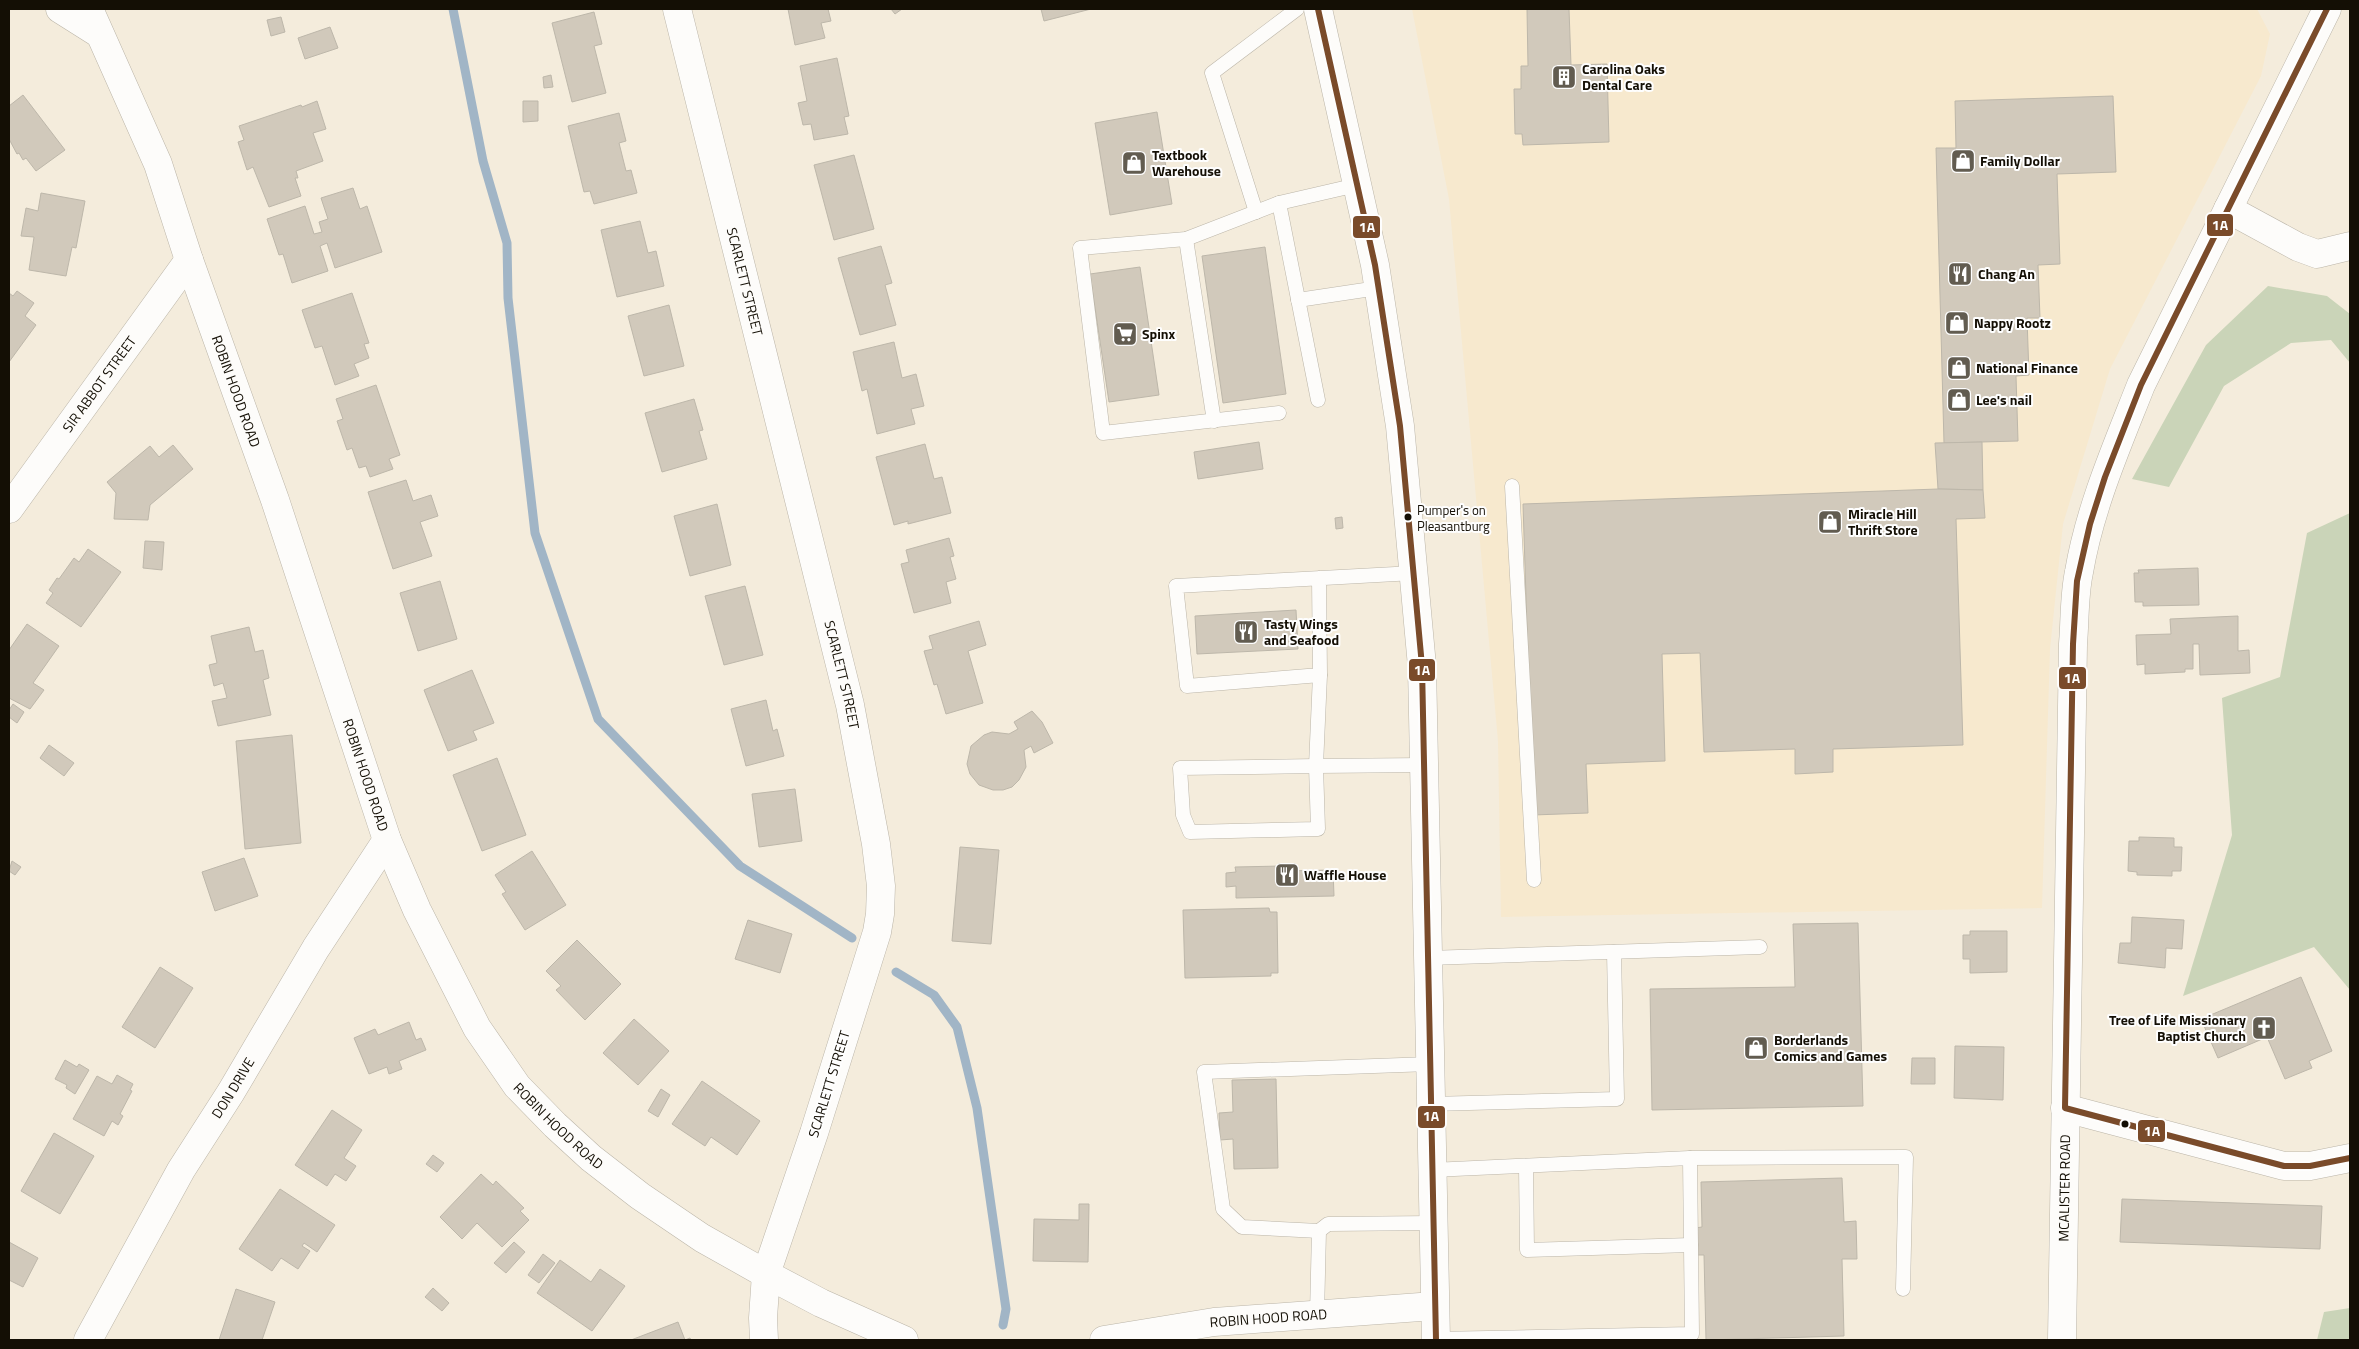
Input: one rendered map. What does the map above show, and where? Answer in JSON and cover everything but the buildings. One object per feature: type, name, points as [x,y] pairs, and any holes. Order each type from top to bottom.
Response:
[{"type":"street","points":[[60,9],[93,21]]},
{"type":"street","name":"SCARLETT STREET","points":[[677,9],[850,705],[876,844],[881,886],[877,932],[814,1133],[766,1274],[763,1318],[764,1340]]},
{"type":"street","points":[[1318,9],[1378,288],[1400,426],[1414,573],[1422,666],[1436,1340]]},
{"type":"street","name":"MCALISTER ROAD","points":[[2062,1340],[2074,644],[2078,573],[2094,511],[2116,447],[2141,385],[2327,9]]},
{"type":"street","name":"ROBIN HOOD ROAD","points":[[93,21],[158,164],[189,260],[274,500],[387,840],[417,910],[477,1028],[517,1086],[591,1158],[640,1196],[702,1238],[766,1274],[821,1303],[904,1340]]},
{"type":"street","points":[[2228,209],[2298,247],[2317,254],[2340,250],[2350,246]]},
{"type":"street","name":"SIR ABBOT STREET","points":[[9,509],[189,260]]},
{"type":"street","name":"DON DRIVE","points":[[88,1340],[182,1170],[231,1092],[316,948],[387,840]]},
{"type":"street","points":[[2065,1108],[2104,1117],[2257,1161],[2284,1166],[2310,1166],[2350,1158]]},
{"type":"street","name":"ROBIN HOOD ROAD","points":[[1104,1340],[1214,1322],[1434,1306]]},
{"type":"lane","points":[[1256,212],[1212,74],[1297,9]]},
{"type":"lane","points":[[1279,413],[1103,433],[1080,248],[1186,239],[1279,203],[1357,185]]},
{"type":"lane","points":[[1279,203],[1318,400]]},
{"type":"lane","points":[[1186,239],[1214,421]]},
{"type":"lane","points":[[1298,300],[1378,288]]},
{"type":"lane","points":[[1512,486],[1534,880]]},
{"type":"lane","points":[[1320,675],[1187,686],[1176,586],[1414,573]]},
{"type":"lane","points":[[1319,578],[1320,675],[1316,766],[1318,829],[1190,832],[1182,815],[1180,768],[1316,766],[1424,765]]},
{"type":"lane","points":[[1428,958],[1760,947]]},
{"type":"lane","points":[[1430,1104],[1617,1099],[1614,952]]},
{"type":"lane","points":[[1430,1064],[1204,1072],[1223,1208],[1242,1227],[1319,1231],[1328,1224],[1433,1223]]},
{"type":"lane","points":[[1432,1170],[1690,1158],[1906,1157],[1903,1289]]},
{"type":"lane","points":[[1436,1340],[1692,1334],[1690,1158]]},
{"type":"lane","points":[[1526,1166],[1527,1250],[1691,1245]]},
{"type":"lane","points":[[1317,1315],[1319,1231]]},
{"type":"shaded area","points":[[1412,9],[2257,9],[2270,34],[2261,76],[2110,369],[2063,524],[2050,649],[2042,908],[1501,917],[1498,741],[1449,199]]},
{"type":"green space","points":[[2268,286],[2327,296],[2350,314],[2350,363],[2331,340],[2291,343],[2224,386],[2169,487],[2132,479],[2206,345]]},
{"type":"green space","points":[[2350,513],[2350,990],[2314,947],[2183,996],[2232,835],[2222,698],[2280,677],[2307,533]]},
{"type":"green space","points":[[2350,1308],[2350,1340],[2317,1340],[2324,1312]]},
{"type":"waterway","points":[[453,9],[483,161],[507,243],[508,298],[535,533],[598,719],[740,866],[852,938]]},
{"type":"waterway","points":[[896,972],[934,995],[957,1027],[977,1108],[1006,1309],[1003,1325]]},
{"type":"transit line","name":"1A","points":[[1318,9],[1375,265],[1400,426],[1422,666],[1436,1340]]},
{"type":"transit line","name":"1A","points":[[2327,9],[2141,385],[2105,477],[2090,524],[2077,581],[2073,644],[2065,1108],[2284,1166],[2310,1166],[2350,1158]]},
{"type":"place","name":"Carolina Oaks Dental Care","points":[[1564,77]]},
{"type":"place","name":"Family Dollar","points":[[1963,161]]},
{"type":"place","name":"Textbook Warehouse","points":[[1134,163]]},
{"type":"place","name":"Chang An","points":[[1960,274]]},
{"type":"place","name":"Nappy Rootz","points":[[1957,323]]},
{"type":"place","name":"Spinx","points":[[1125,334]]},
{"type":"place","name":"National Finance","points":[[1959,368]]},
{"type":"place","name":"Lee's nail","points":[[1959,400]]},
{"type":"place","name":"Pumper's on Pleasantburg","points":[[1408,517]]},
{"type":"place","name":"Miracle Hill Thrift Store","points":[[1830,522]]},
{"type":"place","name":"Tasty Wings and Seafood","points":[[1246,632]]},
{"type":"place","name":"Waffle House","points":[[1287,875]]},
{"type":"place","name":"Tree of Life Missionary Baptist Church","points":[[2264,1028]]},
{"type":"place","name":"Borderlands Comics and Games","points":[[1756,1048]]}]
